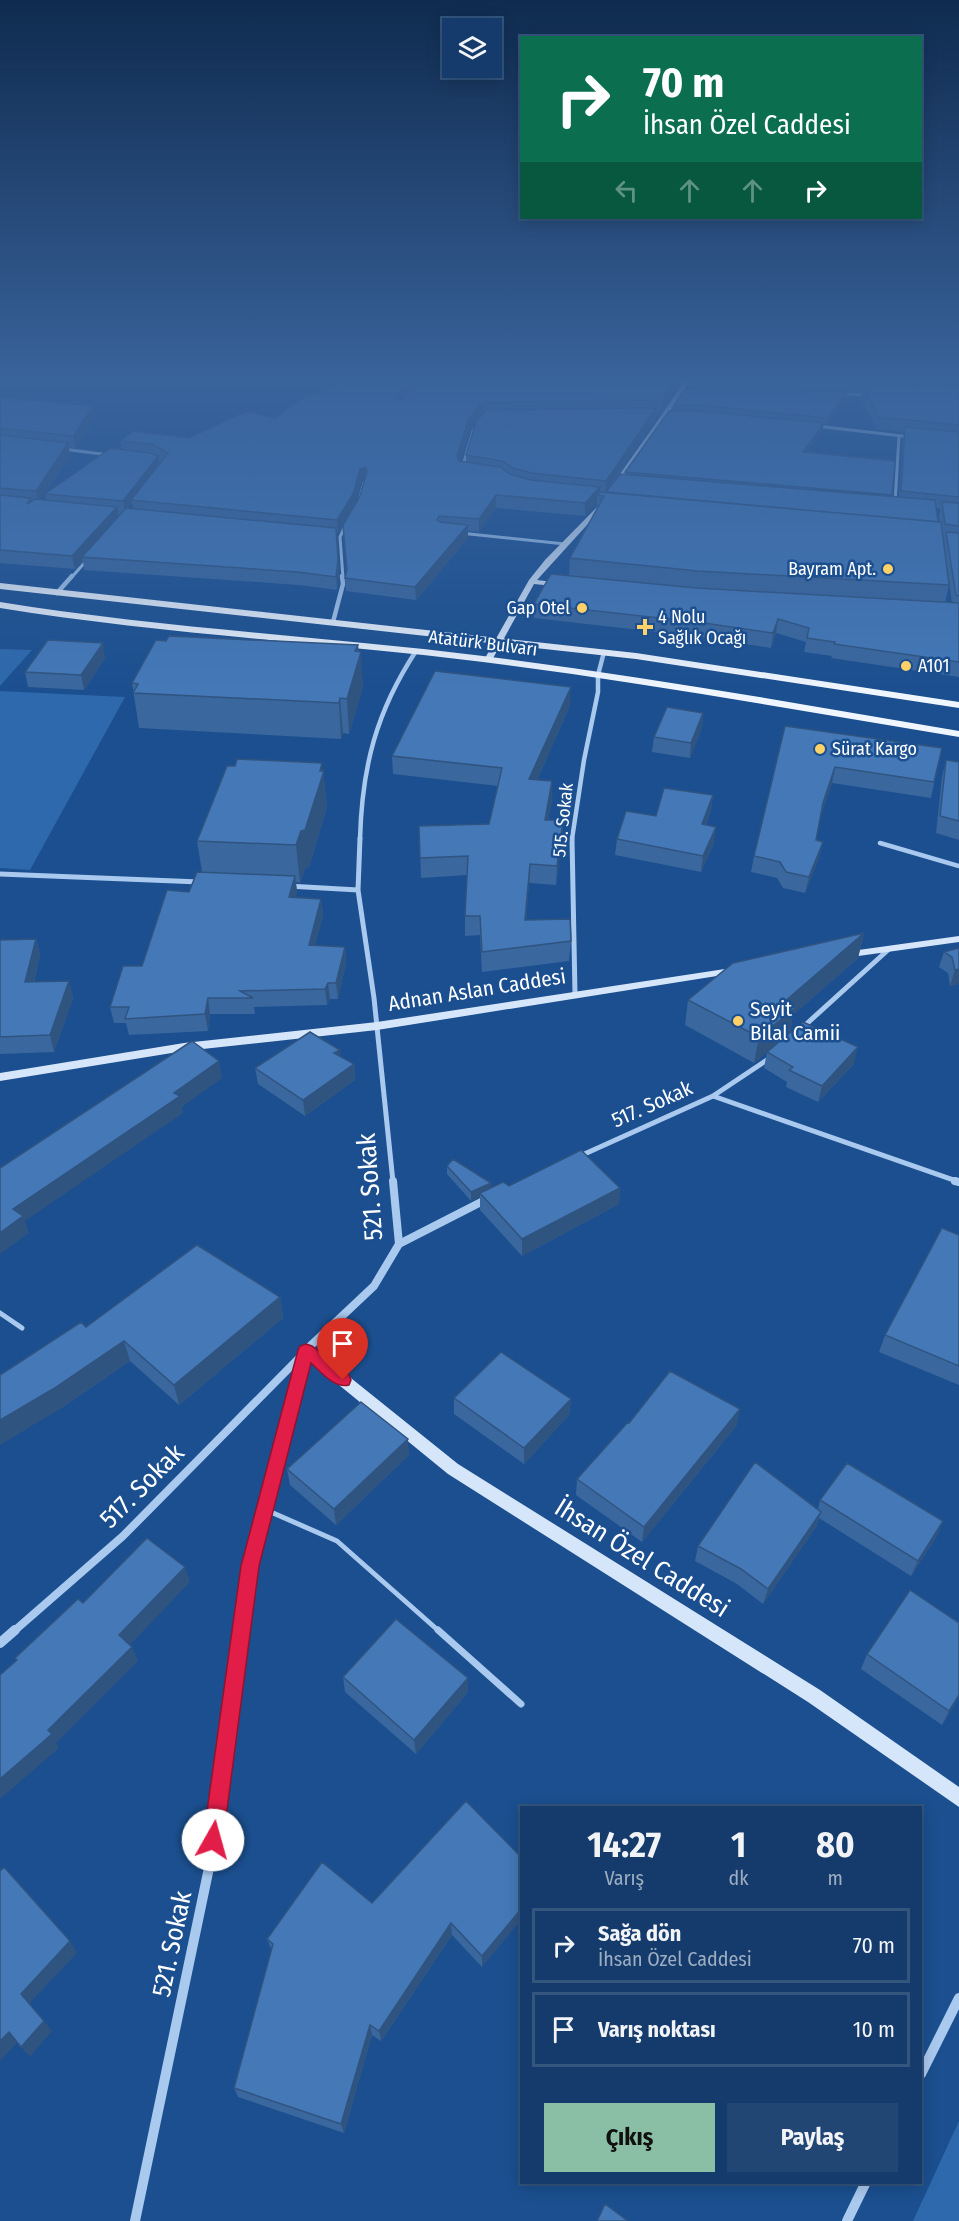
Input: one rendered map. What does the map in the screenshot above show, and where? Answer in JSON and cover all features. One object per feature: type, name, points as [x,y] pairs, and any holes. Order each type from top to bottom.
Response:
[{"type":"main road","name":"Atatürk Bulvarı","points":[[0,586],[604,652],[959,705]]},
{"type":"main road","name":"Atatürk Bulvarı","points":[[0,606],[73,618],[488,660],[598,675],[959,734]]},
{"type":"street","points":[[488,660],[532,582],[597,510],[618,482]]},
{"type":"street","points":[[894,509],[896,482]]},
{"type":"street","points":[[357,508],[364,483]]},
{"type":"street","points":[[612,491],[628,485]]},
{"type":"street","points":[[597,510],[609,511]]},
{"type":"street","points":[[333,622],[343,584],[340,537],[351,517]]},
{"type":"street","points":[[452,533],[565,544]]},
{"type":"street","points":[[330,536],[340,537]]},
{"type":"street","points":[[57,592],[94,554]]},
{"type":"street","points":[[532,582],[567,585]]},
{"type":"street","name":"521. Sokak","points":[[135,2221],[210,1863],[250,1566],[306,1350],[374,1286],[399,1244],[377,1026],[358,890],[361,803],[375,732],[395,683],[416,651]]},
{"type":"street","name":"515. Sokak","points":[[575,994],[571,846],[584,760],[598,692],[598,675],[604,652]]},
{"type":"street","points":[[0,874],[210,883]]},
{"type":"street","points":[[279,886],[358,890]]},
{"type":"street","points":[[836,956],[959,939]]},
{"type":"street","points":[[800,1030],[889,949]]},
{"type":"street","name":"Adnan Aslan Caddesi","points":[[0,1077],[184,1047],[377,1026],[747,969]]},
{"type":"street","points":[[165,1060],[184,1047]]},
{"type":"street","name":"517. Sokak","points":[[568,1161],[713,1096],[776,1053]]},
{"type":"street","points":[[713,1096],[959,1182]]},
{"type":"street","points":[[399,1244],[493,1196]]},
{"type":"street","name":"517. Sokak","points":[[0,1643],[123,1536],[306,1350]]},
{"type":"street","name":"İhsan Özel Caddesi","points":[[306,1350],[453,1469],[814,1696],[959,1798]]},
{"type":"street","points":[[922,2072],[959,1998]]},
{"type":"street","points":[[847,2221],[865,2184]]},
{"type":"lane","points":[[880,843],[959,866]]},
{"type":"lane","points":[[0,1313],[22,1328]]},
{"type":"lane","points":[[264,1509],[338,1541],[521,1704]]},
{"type":"shaded area","points":[[0,649],[32,650],[0,686]]},
{"type":"shaded area","points":[[0,691],[125,697],[30,870],[0,868]]},
{"type":"shaded area","points":[[959,2121],[959,2221],[913,2221]]},
{"type":"building","points":[[0,482],[42,482],[36,491],[0,488]]},
{"type":"building","points":[[63,482],[138,482],[123,501],[45,494]]},
{"type":"building","points":[[145,482],[356,482],[353,494],[337,520],[131,500]]},
{"type":"building","points":[[364,482],[547,482],[600,487],[585,503],[496,495],[479,519],[439,516],[437,520],[440,522],[468,525],[415,587],[345,578],[347,570],[343,525],[360,496]]},
{"type":"building","points":[[614,482],[713,482],[935,500],[938,522],[606,492]]},
{"type":"building","points":[[737,482],[893,482],[892,495]]},
{"type":"building","points":[[902,482],[959,482],[959,497],[901,491]]},
{"type":"building","points":[[600,492],[941,522],[949,585],[698,571],[570,558],[604,496],[597,495]]},
{"type":"building","points":[[0,495],[31,498],[27,504],[35,499],[117,507],[72,556],[0,550]]},
{"type":"building","points":[[942,502],[959,503],[959,526],[945,524]]},
{"type":"building","points":[[126,508],[336,528],[338,560],[336,577],[298,572],[82,557]]},
{"type":"building","points":[[946,532],[959,533],[959,596],[956,595]]},
{"type":"building","points":[[551,574],[696,588],[959,603],[959,662],[807,638],[809,628],[778,619],[773,633],[534,604]]},
{"type":"building","points":[[169,636],[358,645],[355,651],[361,652],[347,699],[340,698],[339,703],[133,693],[138,684],[132,683],[156,640],[166,641]]},
{"type":"building","points":[[48,640],[103,643],[81,675],[25,672]]},
{"type":"building","points":[[435,671],[571,687],[529,779],[552,781],[545,820],[563,820],[557,866],[530,864],[525,920],[570,919],[571,941],[482,952],[480,916],[465,916],[468,856],[420,858],[419,826],[489,824],[502,768],[392,756]]},
{"type":"building","points":[[667,707],[703,713],[691,743],[654,737]]},
{"type":"building","points":[[785,726],[942,748],[934,782],[835,767],[823,803],[816,840],[823,842],[809,877],[786,872],[780,862],[754,856]]},
{"type":"building","points":[[237,759],[322,763],[320,771],[324,771],[305,830],[301,831],[296,845],[197,841],[227,766],[235,766]]},
{"type":"building","points":[[946,760],[959,762],[959,821],[940,816]]},
{"type":"building","points":[[664,788],[713,795],[702,824],[716,827],[703,856],[617,839],[626,811],[656,816]]},
{"type":"building","points":[[197,872],[295,876],[289,897],[321,899],[309,945],[345,947],[336,983],[328,983],[325,989],[240,991],[253,998],[208,998],[205,1014],[125,1019],[129,1007],[110,1007],[123,966],[142,966],[167,890],[189,892]]},
{"type":"building","points":[[864,933],[783,1003],[795,1008],[759,1037],[688,1000],[733,963]]},
{"type":"building","points":[[36,939],[25,982],[69,981],[50,1035],[0,1037],[0,940]]},
{"type":"building","points":[[959,948],[959,969],[955,970],[952,957],[944,952]]},
{"type":"building","points":[[803,1022],[858,1047],[822,1086],[789,1070],[793,1067],[767,1052]]},
{"type":"building","points":[[310,1032],[340,1050],[334,1053],[354,1064],[303,1100],[255,1068]]},
{"type":"building","points":[[192,1041],[219,1061],[174,1093],[180,1096],[13,1209],[23,1216],[0,1233],[0,1168]]},
{"type":"building","points":[[581,1150],[620,1188],[522,1239],[480,1193],[503,1182],[509,1186]]},
{"type":"building","points":[[453,1159],[491,1183],[471,1192],[447,1166]]},
{"type":"building","points":[[942,1228],[959,1235],[959,1366],[885,1335]]},
{"type":"building","points":[[197,1245],[280,1297],[174,1385],[124,1341],[53,1389],[0,1420],[0,1375],[81,1322],[86,1327]]},
{"type":"building","points":[[501,1352],[571,1399],[524,1448],[454,1398]]},
{"type":"building","points":[[670,1371],[740,1409],[644,1527],[577,1479],[629,1423]]},
{"type":"building","points":[[361,1402],[408,1439],[334,1509],[287,1469]]},
{"type":"building","points":[[755,1462],[821,1512],[768,1589],[741,1569],[698,1546]]},
{"type":"building","points":[[847,1463],[943,1521],[918,1561],[820,1500]]},
{"type":"building","points":[[147,1538],[185,1567],[119,1635],[132,1647],[48,1730],[52,1734],[0,1779],[0,1675],[78,1599],[83,1603]]},
{"type":"building","points":[[910,1590],[959,1623],[959,1695],[949,1711],[867,1654]]},
{"type":"building","points":[[396,1619],[468,1678],[414,1740],[343,1677]]},
{"type":"building","points":[[466,1801],[520,1856],[520,1910],[482,1956],[451,1923],[379,2031],[370,2025],[341,2124],[234,2088],[273,1944],[267,1939],[322,1862],[372,1903]]},
{"type":"building","points":[[4,1867],[70,1941],[21,1994],[44,2021],[21,2047],[9,2032],[0,2041],[0,1871]]},
{"type":"building","points":[[605,2204],[628,2221],[597,2221]]},
{"type":"place","name":"Bayram Apt.","points":[[888,569]]},
{"type":"place","name":"Gap Otel","points":[[582,608]]},
{"type":"place","name":"4 Nolu Sağlık Ocağı","points":[[645,627]]},
{"type":"place","name":"A101","points":[[906,666]]},
{"type":"place","name":"Sürat Kargo","points":[[820,749]]},
{"type":"place","name":"Seyit Bilal Camii","points":[[738,1021]]},
{"type":"route","points":[[213,1840],[250,1566],[306,1350],[343,1380]]}]
